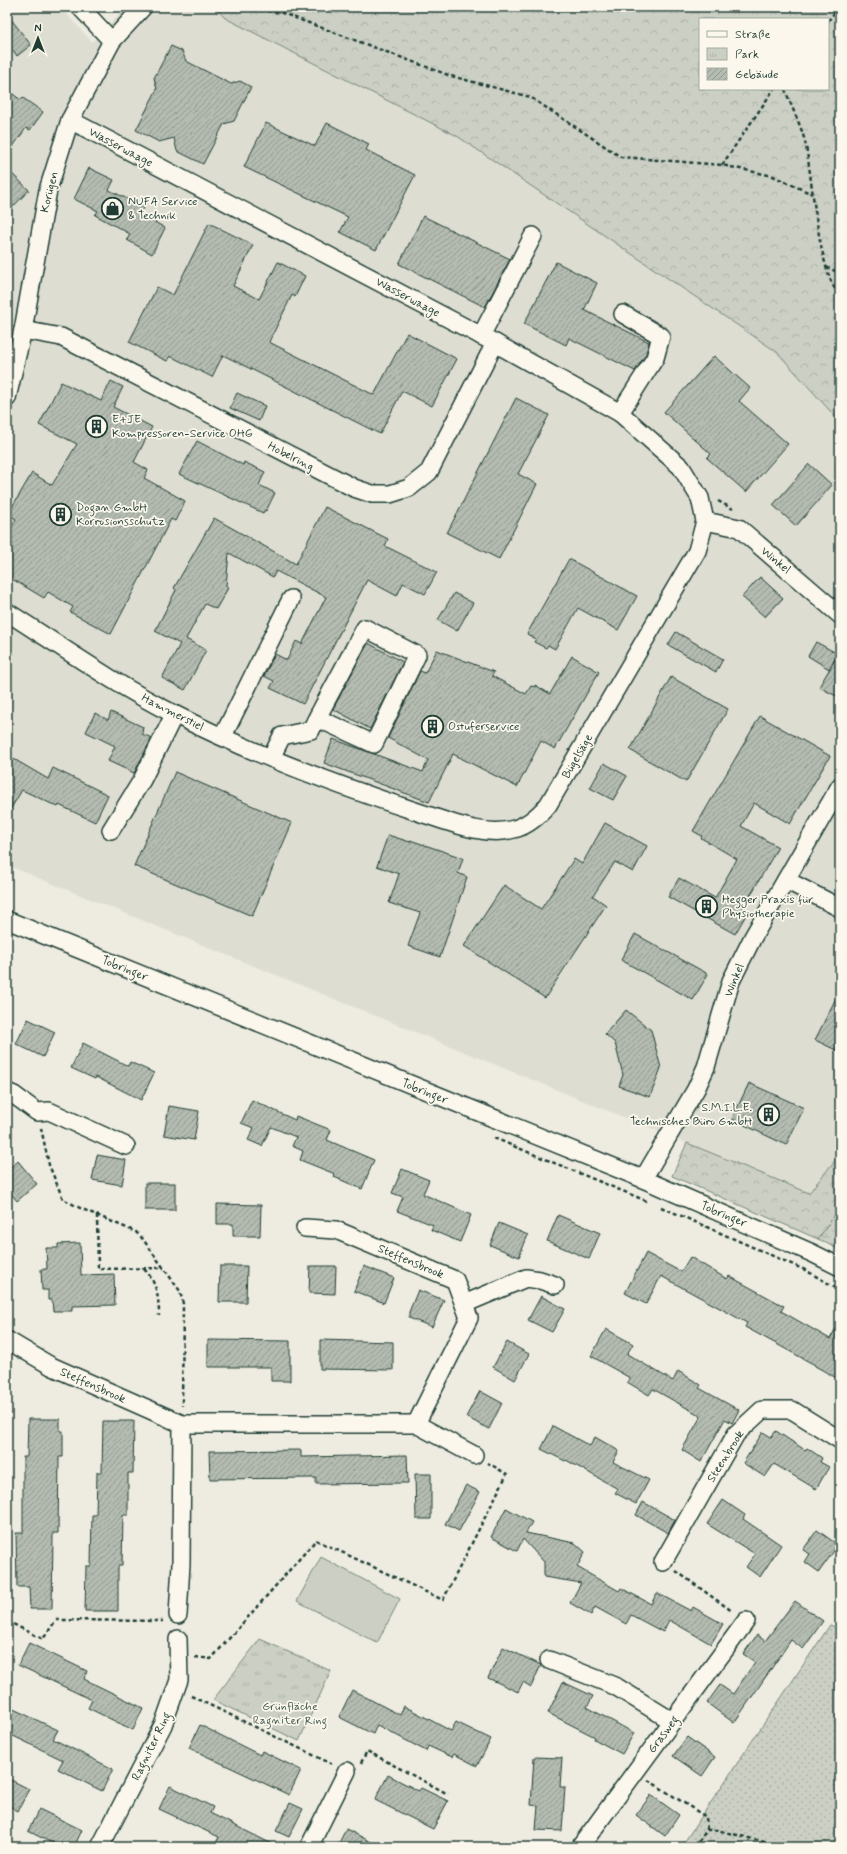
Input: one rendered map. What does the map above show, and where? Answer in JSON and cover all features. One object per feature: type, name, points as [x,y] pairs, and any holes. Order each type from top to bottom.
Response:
[{"type":"street","points":[[80,7],[112,41]]},
{"type":"street","name":"Korügen","points":[[7,398],[23,330],[48,190],[70,120],[112,41],[143,7]]},
{"type":"street","name":"Wasserwaage","points":[[70,120],[488,339],[620,413],[681,467],[700,498],[704,521]]},
{"type":"street","name":"Hobelring","points":[[23,330],[61,337],[348,485],[372,494],[390,494],[409,488],[429,472],[533,236]]},
{"type":"street","points":[[620,413],[655,358],[662,336],[623,314]]},
{"type":"street","name":"Winkel","points":[[704,521],[739,528],[840,615]]},
{"type":"street","name":"Bügelsäge","points":[[351,790],[469,828],[494,831],[515,829],[534,819],[548,805],[697,551],[704,521]]},
{"type":"street","points":[[223,736],[291,599]]},
{"type":"street","name":"Hammerstiel","points":[[7,612],[128,689],[174,714],[271,758],[351,790]]},
{"type":"street","points":[[271,758],[282,736],[311,730],[317,718],[365,628],[418,655],[374,744],[317,718]]},
{"type":"street","points":[[111,830],[142,780],[174,714]]},
{"type":"street","name":"Winkel","points":[[642,1179],[696,1089],[706,1067],[732,981],[753,937],[840,786]]},
{"type":"street","points":[[786,880],[840,908]]},
{"type":"street","name":"Tobringer","points":[[7,920],[642,1179],[812,1253],[840,1267]]},
{"type":"street","points":[[7,1092],[14,1095],[37,1112],[49,1112],[126,1146]]},
{"type":"street","name":"Steffensbrook","points":[[305,1228],[336,1230],[455,1280],[469,1318],[416,1424]]},
{"type":"street","points":[[464,1304],[526,1278],[540,1280],[555,1285]]},
{"type":"street","name":"Steffensbrook","points":[[7,1340],[51,1366],[182,1424],[416,1424],[474,1455]]},
{"type":"street","name":"Steenbrook","points":[[663,1562],[736,1434],[762,1410],[792,1410],[840,1440]]},
{"type":"street","points":[[174,1618],[180,1564],[182,1424]]},
{"type":"street","name":"Grasweg","points":[[580,1847],[746,1621]]},
{"type":"street","name":"Ragniter Ring","points":[[100,1847],[163,1725],[179,1680],[178,1646]]},
{"type":"street","points":[[549,1660],[615,1686],[672,1721]]},
{"type":"street","points":[[309,1847],[353,1770]]},
{"type":"path","points":[[240,7],[282,12],[451,76],[530,97],[621,157],[722,165],[773,176],[812,194]]},
{"type":"path","points":[[829,20],[839,7]]},
{"type":"path","points":[[722,165],[773,90]]},
{"type":"path","points":[[785,90],[806,145],[812,194],[826,266],[836,292],[840,295]]},
{"type":"path","points":[[826,266],[840,273]]},
{"type":"path","points":[[37,1112],[49,1165],[63,1199],[136,1232],[156,1255],[180,1291],[183,1304],[182,1424]]},
{"type":"path","points":[[494,1138],[655,1205],[805,1270],[840,1290]]},
{"type":"path","points":[[97,1215],[98,1269],[164,1268]]},
{"type":"path","points":[[144,1269],[150,1274],[159,1297],[159,1316]]},
{"type":"path","points":[[178,1646],[211,1659],[316,1540],[443,1600],[507,1474],[474,1455]]},
{"type":"path","points":[[663,1562],[746,1621]]},
{"type":"path","points":[[7,1621],[43,1639],[56,1620],[174,1618]]},
{"type":"path","points":[[176,1688],[353,1770],[367,1751],[448,1794]]},
{"type":"path","points":[[635,1772],[706,1817],[707,1830],[694,1847]]},
{"type":"path","points":[[707,1830],[717,1830],[784,1847]]},
{"type":"shaded area","points":[[7,7],[60,7],[92,42],[126,7],[215,7],[225,18],[457,136],[777,352],[840,422],[840,1154],[809,1193],[7,865]]},
{"type":"green space","points":[[215,7],[840,7],[840,422],[777,352],[457,136],[225,18]]},
{"type":"green space","points":[[687,1143],[809,1193],[840,1154],[840,1208],[818,1239],[672,1176]]},
{"type":"green space","points":[[840,1208],[840,1250],[818,1239]]},
{"type":"green space","points":[[321,1557],[400,1599],[377,1643],[297,1601]]},
{"type":"green space","points":[[830,1625],[840,1629],[840,1847],[681,1847]]},
{"type":"green space","name":"Grünfläche Ragniter Ring","points":[[260,1639],[331,1671],[299,1741],[213,1700]]},
{"type":"building","points":[[7,14],[31,45],[17,56],[13,50],[7,54]]},
{"type":"building","points":[[171,46],[182,51],[186,61],[231,84],[240,81],[251,87],[234,121],[224,124],[203,164],[177,151],[174,138],[159,142],[136,130],[157,89],[154,78]]},
{"type":"building","points":[[7,90],[21,100],[23,98],[43,112],[30,130],[26,128],[7,155]]},
{"type":"building","points":[[266,123],[315,146],[327,123],[369,144],[366,150],[415,175],[376,250],[340,232],[348,217],[244,167]]},
{"type":"building","points":[[89,168],[114,180],[109,190],[144,207],[141,214],[165,228],[152,254],[127,240],[130,234],[95,215],[98,211],[74,199]]},
{"type":"building","points":[[7,169],[29,190],[7,213]]},
{"type":"building","points":[[423,216],[510,259],[485,307],[399,264]]},
{"type":"building","points":[[209,223],[253,245],[233,286],[259,299],[278,262],[305,276],[295,297],[292,295],[269,342],[374,395],[407,333],[457,359],[432,406],[402,391],[380,434],[223,355],[212,377],[170,356],[167,361],[129,342],[157,287],[173,295]]},
{"type":"building","points":[[556,262],[597,283],[584,310],[649,342],[646,354],[635,371],[569,338],[566,345],[524,324]]},
{"type":"building","points":[[714,356],[750,388],[739,401],[788,444],[746,492],[707,458],[711,454],[664,412]]},
{"type":"building","points":[[111,381],[123,387],[113,407],[152,427],[134,462],[148,470],[144,478],[185,501],[175,521],[171,519],[111,634],[70,612],[73,607],[48,592],[44,598],[7,576],[7,535],[16,519],[8,514],[32,473],[52,485],[77,444],[39,425],[61,382],[101,401]]},
{"type":"building","points":[[237,393],[265,406],[259,421],[230,408]]},
{"type":"building","points":[[516,398],[549,415],[518,474],[537,484],[499,559],[447,533]]},
{"type":"building","points":[[197,441],[243,465],[244,462],[265,472],[259,485],[275,493],[266,511],[265,510],[263,513],[179,474]]},
{"type":"building","points":[[809,464],[832,485],[796,526],[773,505]]},
{"type":"building","points":[[325,507],[388,539],[385,546],[437,572],[425,594],[403,583],[397,596],[367,580],[303,704],[270,688],[274,681],[264,676],[275,654],[287,660],[296,641],[302,644],[326,597],[276,571],[273,577],[229,553],[226,585],[228,588],[216,609],[205,604],[186,639],[206,650],[185,690],[162,678],[180,644],[155,631],[176,590],[174,588],[214,518],[296,564]]},
{"type":"building","points":[[569,559],[637,596],[618,630],[578,608],[555,649],[548,645],[546,648],[534,642],[536,639],[527,634]]},
{"type":"building","points":[[760,577],[783,598],[765,617],[742,597]]},
{"type":"building","points":[[454,593],[473,603],[457,631],[438,620]]},
{"type":"building","points":[[676,632],[723,659],[716,672],[668,645]]},
{"type":"building","points":[[816,642],[838,654],[829,669],[808,656]]},
{"type":"building","points":[[368,643],[403,662],[370,729],[333,709]]},
{"type":"building","points":[[437,650],[494,672],[492,676],[526,694],[531,686],[535,687],[535,685],[550,694],[572,656],[599,672],[555,749],[541,741],[517,787],[453,754],[429,802],[324,763],[333,739],[423,772],[428,760],[388,738],[420,671],[425,673]]},
{"type":"building","points":[[840,651],[840,698],[819,687]]},
{"type":"building","points":[[671,677],[728,709],[686,782],[630,750]]},
{"type":"building","points":[[111,712],[143,727],[142,734],[152,738],[134,773],[108,761],[115,746],[86,732],[95,713],[108,720]]},
{"type":"building","points":[[760,716],[830,756],[790,824],[754,803],[741,826],[778,847],[741,912],[746,915],[735,934],[668,897],[679,878],[715,898],[737,859],[701,838],[702,836],[693,831]]},
{"type":"building","points":[[7,755],[48,779],[53,768],[108,795],[95,822],[22,790],[7,815]]},
{"type":"building","points":[[604,763],[627,776],[613,800],[590,788]]},
{"type":"building","points":[[175,772],[292,823],[252,916],[134,866]]},
{"type":"building","points":[[605,823],[647,846],[633,872],[615,862],[593,896],[606,905],[545,998],[464,946],[504,885],[541,909],[574,859],[582,864]]},
{"type":"building","points":[[388,835],[410,842],[410,840],[463,858],[458,873],[467,877],[440,957],[408,946],[420,913],[389,903],[399,874],[377,866]]},
{"type":"building","points":[[635,934],[708,974],[693,1000],[621,960]]},
{"type":"building","points":[[840,990],[840,1052],[815,1040]]},
{"type":"building","points":[[626,1010],[651,1030],[661,1068],[650,1097],[619,1086],[623,1075],[615,1043],[605,1034]]},
{"type":"building","points":[[28,1019],[55,1032],[43,1057],[16,1044]]},
{"type":"building","points":[[83,1043],[128,1066],[130,1062],[154,1073],[141,1100],[96,1077],[95,1079],[71,1068]]},
{"type":"building","name":"S.M.I.L.E. Technisches Büro GmbH","points":[[749,1083],[804,1108],[786,1145],[732,1119]]},
{"type":"building","points":[[252,1100],[295,1120],[296,1116],[331,1130],[327,1140],[374,1160],[362,1189],[334,1177],[335,1174],[300,1160],[303,1151],[292,1146],[296,1137],[271,1127],[262,1146],[248,1140],[254,1128],[241,1123]]},
{"type":"building","points":[[169,1106],[199,1111],[194,1140],[164,1135]]},
{"type":"building","points":[[97,1155],[126,1160],[122,1185],[92,1180]]},
{"type":"building","points":[[18,1161],[37,1184],[17,1201],[7,1189],[7,1170]]},
{"type":"building","points":[[402,1169],[429,1180],[423,1194],[471,1215],[460,1242],[431,1230],[433,1225],[397,1211],[403,1197],[392,1193]]},
{"type":"building","points":[[145,1183],[175,1183],[175,1210],[145,1210]]},
{"type":"building","points":[[217,1204],[261,1205],[260,1236],[233,1236],[233,1224],[217,1224]]},
{"type":"building","points":[[558,1215],[600,1233],[589,1259],[547,1241]]},
{"type":"building","points":[[499,1223],[528,1235],[519,1257],[490,1245]]},
{"type":"building","points":[[80,1243],[81,1275],[114,1274],[115,1305],[72,1306],[72,1311],[53,1311],[52,1300],[48,1300],[48,1290],[42,1290],[41,1269],[47,1269],[46,1248],[58,1248],[58,1244]]},
{"type":"building","points":[[646,1253],[681,1272],[690,1257],[727,1279],[729,1276],[784,1306],[781,1311],[830,1339],[840,1321],[840,1380],[745,1327],[747,1323],[661,1276],[646,1304],[625,1293]]},
{"type":"building","points":[[220,1266],[247,1266],[246,1302],[219,1302]]},
{"type":"building","points":[[310,1266],[336,1266],[335,1294],[309,1293]]},
{"type":"building","points":[[364,1266],[394,1278],[384,1303],[354,1291]]},
{"type":"building","points":[[418,1290],[444,1300],[432,1327],[409,1318],[409,1312]]},
{"type":"building","points":[[541,1296],[565,1309],[552,1332],[528,1320]]},
{"type":"building","points":[[606,1329],[633,1344],[627,1354],[673,1381],[678,1371],[701,1385],[699,1388],[739,1410],[732,1423],[725,1419],[701,1462],[682,1450],[701,1416],[653,1389],[649,1395],[627,1382],[630,1378],[591,1356]]},
{"type":"building","points":[[208,1340],[290,1341],[290,1381],[271,1381],[271,1367],[208,1367]]},
{"type":"building","points":[[320,1340],[393,1342],[393,1370],[320,1369]]},
{"type":"building","points":[[507,1342],[529,1354],[515,1380],[493,1367]]},
{"type":"building","points":[[480,1391],[502,1403],[489,1429],[466,1417]]},
{"type":"building","points":[[28,1419],[60,1419],[60,1431],[63,1431],[63,1457],[59,1457],[58,1533],[53,1533],[52,1609],[30,1609],[29,1587],[17,1587],[16,1533],[23,1533],[23,1457],[27,1457]]},
{"type":"building","points":[[103,1421],[134,1421],[133,1473],[128,1473],[128,1515],[123,1515],[122,1566],[118,1566],[118,1611],[85,1611],[86,1566],[91,1566],[92,1515],[96,1515],[97,1472],[102,1472]]},
{"type":"building","points":[[553,1426],[590,1446],[595,1437],[619,1451],[613,1462],[649,1480],[636,1504],[615,1493],[618,1489],[566,1460],[565,1461],[541,1449]]},
{"type":"building","points":[[776,1431],[805,1450],[807,1448],[822,1458],[820,1462],[829,1467],[816,1489],[774,1464],[765,1477],[743,1463],[763,1432],[771,1437]]},
{"type":"building","points":[[301,1450],[301,1457],[407,1455],[408,1483],[316,1484],[316,1478],[210,1479],[209,1451]]},
{"type":"building","points":[[415,1474],[431,1474],[431,1519],[416,1519]]},
{"type":"building","points":[[466,1485],[480,1492],[459,1531],[445,1524]]},
{"type":"building","points":[[723,1500],[745,1515],[743,1519],[781,1545],[760,1577],[746,1567],[755,1554],[707,1524]]},
{"type":"building","points":[[643,1502],[675,1520],[668,1533],[636,1515]]},
{"type":"building","points":[[506,1508],[532,1522],[526,1533],[575,1543],[585,1552],[577,1567],[619,1591],[621,1588],[651,1604],[657,1593],[691,1611],[693,1607],[723,1624],[711,1644],[669,1620],[663,1632],[631,1615],[626,1624],[595,1607],[591,1615],[570,1603],[581,1583],[544,1577],[544,1562],[523,1539],[517,1551],[491,1537]]},
{"type":"building","points":[[817,1530],[838,1545],[819,1572],[805,1562],[810,1554],[803,1550]]},
{"type":"building","points":[[795,1601],[823,1621],[803,1649],[791,1640],[734,1723],[707,1703],[720,1685],[733,1694],[755,1662],[743,1654],[757,1635],[765,1641]]},
{"type":"building","points":[[29,1643],[87,1671],[84,1679],[143,1708],[133,1730],[88,1708],[92,1700],[18,1665]]},
{"type":"building","points":[[503,1647],[541,1665],[531,1687],[523,1682],[518,1692],[488,1678]]},
{"type":"building","points":[[563,1682],[593,1696],[587,1707],[634,1733],[622,1754],[594,1739],[595,1737],[548,1713]]},
{"type":"building","points":[[352,1690],[400,1715],[404,1706],[451,1731],[456,1722],[491,1739],[477,1766],[454,1754],[452,1757],[428,1746],[426,1751],[377,1725],[373,1734],[339,1717]]},
{"type":"building","points":[[7,1706],[58,1730],[53,1739],[113,1769],[102,1791],[58,1769],[63,1760],[7,1733]]},
{"type":"building","points":[[200,1725],[260,1755],[262,1751],[301,1770],[289,1795],[189,1748]]},
{"type":"building","points":[[687,1737],[715,1757],[702,1776],[673,1756]]},
{"type":"building","points":[[534,1757],[562,1758],[560,1787],[565,1787],[562,1831],[536,1830],[538,1806],[531,1805]]},
{"type":"building","points":[[388,1775],[419,1791],[421,1788],[448,1801],[433,1829],[375,1800]]},
{"type":"building","points":[[7,1778],[29,1789],[18,1811],[7,1805]]},
{"type":"building","points":[[170,1786],[213,1807],[210,1813],[278,1847],[214,1847],[219,1837],[159,1809]]},
{"type":"building","points":[[651,1795],[679,1815],[665,1836],[636,1815]]},
{"type":"building","points":[[290,1803],[303,1809],[289,1837],[276,1831]]},
{"type":"building","points":[[39,1809],[82,1830],[74,1847],[60,1847],[28,1831]]},
{"type":"building","points":[[346,1829],[381,1847],[337,1847]]},
{"type":"place","name":"NUFA Service & Technik","points":[[113,208]]},
{"type":"place","name":"E+JE Kompressoren-Service OHG","points":[[96,426]]},
{"type":"place","name":"Dogan GmbH Korrosionsschutz","points":[[60,514]]},
{"type":"place","name":"Ostuferservice","points":[[432,726]]},
{"type":"place","name":"Hegger Praxis für Physiotherapie","points":[[707,906]]},
{"type":"place","name":"S.M.I.L.E. Technisches Büro GmbH","points":[[768,1114]]}]
